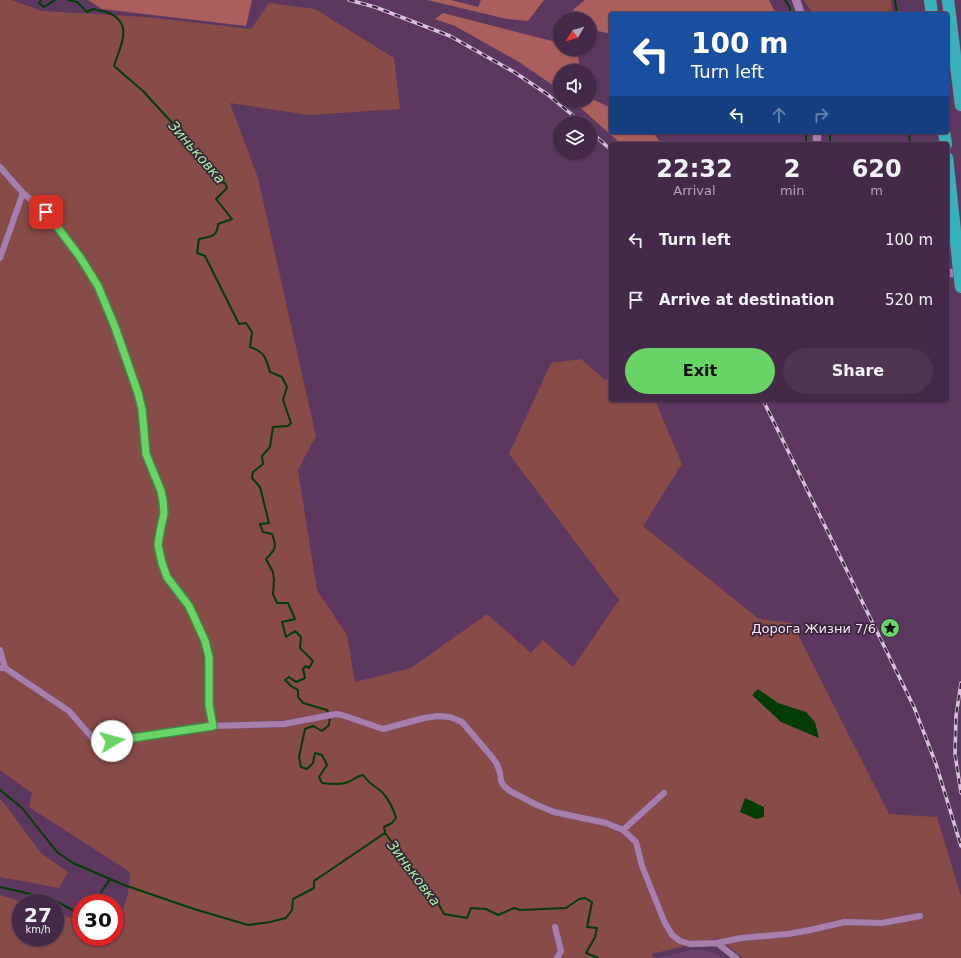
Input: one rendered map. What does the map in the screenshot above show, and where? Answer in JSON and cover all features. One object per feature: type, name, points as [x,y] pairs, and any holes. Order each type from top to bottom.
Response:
[{"type":"highway","points":[[930,0],[932,12]]},
{"type":"highway","points":[[948,0],[961,105]]},
{"type":"highway","points":[[949,177],[961,287]]},
{"type":"street","points":[[796,0],[800,12]]},
{"type":"street","points":[[0,167],[23,193],[46,212],[80,257],[98,286],[115,327],[140,398],[146,454],[161,491],[163,501],[164,513],[158,545],[162,563],[167,577],[189,606],[205,641],[209,657],[209,705],[213,726]]},
{"type":"street","points":[[0,258],[23,193]]},
{"type":"street","points":[[949,273],[961,273]]},
{"type":"street","points":[[0,650],[2,668],[69,711],[97,743],[213,726],[284,724],[336,714],[382,729],[424,718],[438,716],[450,717],[462,722],[497,764],[501,781],[510,791],[554,812],[606,823],[623,830],[636,842],[645,873],[664,921],[672,935],[680,941],[690,944],[717,943],[741,938],[803,931],[845,922],[882,923],[920,916]]},
{"type":"street","points":[[623,830],[664,793]]},
{"type":"street","points":[[555,927],[561,951],[558,958]]},
{"type":"street","points":[[717,943],[736,958]]},
{"type":"shaded area","points":[[0,0],[11,0],[42,11],[146,17],[251,29],[269,3],[315,9],[394,58],[400,109],[309,115],[230,103],[258,178],[316,436],[298,470],[317,590],[347,635],[355,682],[411,668],[487,614],[531,653],[543,640],[573,667],[619,600],[509,454],[551,363],[581,359],[605,380],[609,378],[609,402],[656,402],[682,464],[643,526],[759,619],[792,623],[889,814],[937,817],[961,896],[961,958],[743,958],[718,938],[652,954],[653,958],[0,958],[0,895],[12,899],[12,946],[64,946],[64,916],[72,918],[72,946],[124,946],[124,906],[128,894],[130,872],[29,807],[32,793],[0,770]]},
{"type":"shaded area","points":[[88,0],[252,0],[246,26],[102,9]]},
{"type":"shaded area","points":[[427,0],[451,0],[478,7],[481,0],[544,0],[528,21],[507,19]]},
{"type":"shaded area","points":[[585,0],[769,0],[775,12],[609,12],[609,34],[597,31],[597,12],[572,12]]},
{"type":"shaded area","points":[[804,0],[891,0],[892,12],[812,12]]},
{"type":"shaded area","points":[[443,13],[553,41],[553,56],[578,56],[579,64],[553,64],[553,85],[519,62],[455,26],[435,19]]},
{"type":"shaded area","points":[[597,101],[609,107],[609,133],[597,122],[597,116],[590,116],[581,108],[597,108]]},
{"type":"shaded area","points":[[610,134],[654,134],[660,142],[619,142]]},
{"type":"shaded area","points":[[758,689],[778,703],[806,712],[815,722],[819,738],[781,722],[752,695]]},
{"type":"shaded area","points":[[745,798],[764,807],[764,817],[756,819],[740,812]]},
{"type":"shaded area","points":[[0,799],[41,853],[68,872],[59,888],[0,877]]},
{"type":"shaded area","points":[[691,950],[704,950],[716,953],[721,958],[658,958]]},
{"type":"waterway","name":"Зиньковка","points":[[41,0],[39,3],[44,7],[55,0]]},
{"type":"waterway","name":"Зиньковка","points":[[68,0],[77,2],[87,12],[93,9],[107,12],[117,18],[121,23],[123,36],[122,44],[114,66],[143,91],[176,127],[218,182],[225,183],[227,188],[216,199],[232,219],[218,224],[216,232],[213,236],[199,239],[197,253],[205,256],[239,324],[246,323],[252,332],[250,347],[262,353],[266,359],[270,372],[282,377],[287,387],[283,400],[291,423],[288,426],[273,427],[270,447],[262,456],[263,464],[253,472],[252,478],[260,487],[269,523],[260,524],[263,532],[272,534],[275,542],[274,550],[266,559],[273,572],[273,594],[277,603],[288,603],[295,619],[282,622],[286,637],[295,631],[301,637],[300,648],[313,661],[309,668],[306,666],[303,669],[305,678],[296,682],[289,677],[285,680],[298,690],[298,697],[303,703],[327,710],[330,716],[329,725],[322,731],[313,726],[305,729],[299,757],[301,767],[307,769],[313,763],[315,753],[322,755],[327,765],[319,777],[322,783],[345,783],[363,775],[370,783],[382,792],[394,811],[396,818],[392,823],[384,827],[385,833],[438,903],[444,914],[467,918],[471,908],[486,909],[498,915],[514,908],[520,910],[566,908],[579,899],[585,898],[592,902],[587,927],[597,928],[595,937],[586,953],[598,958]]},
{"type":"waterway","points":[[785,0],[790,12]]},
{"type":"waterway","points":[[895,0],[897,12]]},
{"type":"waterway","points":[[806,134],[806,142]]},
{"type":"waterway","points":[[830,134],[830,142]]},
{"type":"waterway","points":[[909,134],[910,142]]},
{"type":"waterway","points":[[0,790],[22,808],[57,852],[73,863],[124,885],[194,909],[248,925],[286,918],[292,910],[293,899],[314,888],[314,881],[385,833]]},
{"type":"waterway","points":[[100,894],[110,879]]},
{"type":"waterway","points":[[0,887],[52,899],[72,910]]},
{"type":"railway","points":[[349,0],[375,7],[450,36],[514,72],[547,94],[574,116]]},
{"type":"railway","points":[[597,137],[609,148]]},
{"type":"railway","points":[[764,402],[914,707],[936,764],[961,846]]},
{"type":"railway","points":[[961,683],[956,716],[955,754],[961,793]]},
{"type":"place","name":"Дорога Жизни 7/6","points":[[890,628]]},
{"type":"route","points":[[46,212],[80,257],[98,286],[115,327],[138,393],[142,409],[146,454],[161,491],[163,501],[164,513],[158,545],[162,563],[167,577],[189,606],[200,628],[209,657],[209,705],[213,726],[112,741]]}]
